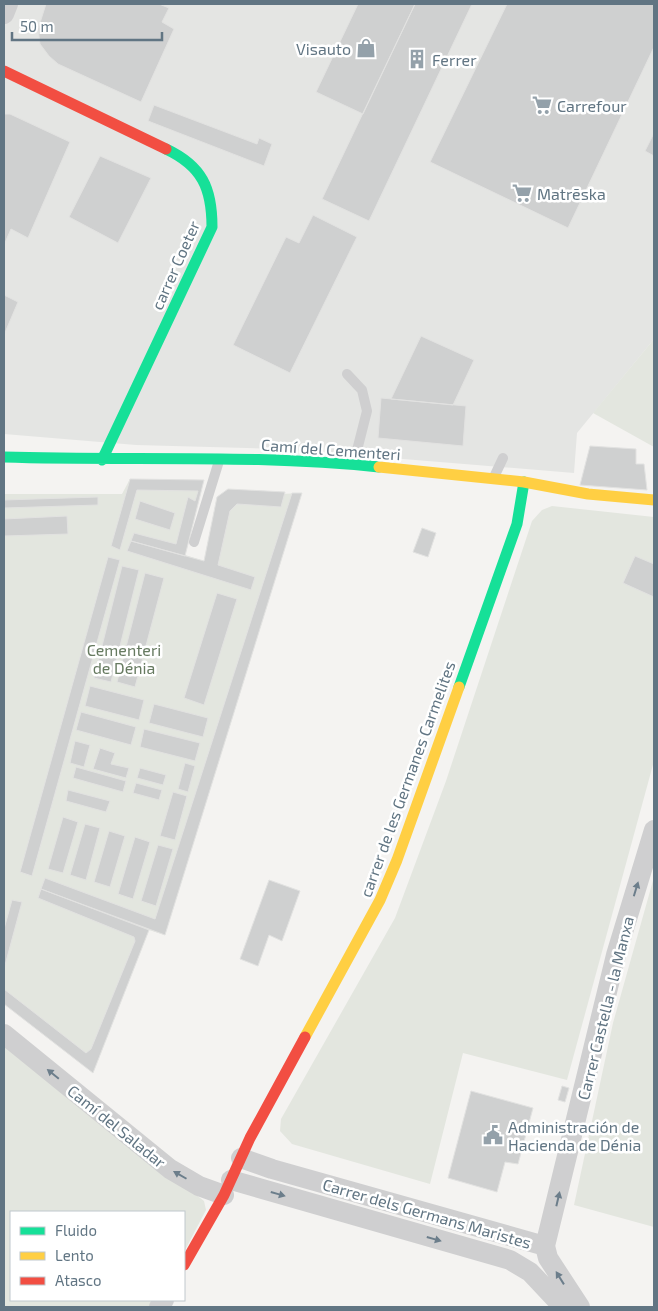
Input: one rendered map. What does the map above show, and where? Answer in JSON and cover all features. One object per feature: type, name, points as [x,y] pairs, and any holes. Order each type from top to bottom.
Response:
[{"type":"street","points":[[4,14],[8,4]]},
{"type":"street","name":"carrer Coeter","points":[[4,71],[182,157],[201,175],[213,201],[212,227],[102,460]]},
{"type":"street","name":"Camí del Cementeri","points":[[4,457],[102,460],[219,459],[353,464],[524,482],[588,494],[654,500]]},
{"type":"street","name":"carrer de les Germanes Carmelites","points":[[185,1263],[228,1188],[241,1158],[368,925],[390,876],[517,524],[524,482]]},
{"type":"street","name":"Carrer Castella - la Manxa","points":[[545,1246],[616,955],[654,830]]},
{"type":"street","name":"Camí del Saladar","points":[[4,1034],[170,1169],[199,1186],[228,1188]]},
{"type":"street","name":"Carrer dels Germans Maristes","points":[[241,1158],[272,1169],[545,1246],[548,1258],[580,1307]]},
{"type":"street","name":"Carrer dels Germans Maristes","points":[[228,1188],[510,1260],[530,1272],[563,1307]]},
{"type":"lane","points":[[347,374],[362,390],[367,411],[353,464]]},
{"type":"lane","points":[[493,480],[503,458]]},
{"type":"lane","points":[[194,542],[219,459]]},
{"type":"shaded area","points":[[4,4],[654,4],[654,339],[577,433],[574,473],[281,449],[136,445],[4,434]]},
{"type":"green space","points":[[654,339],[654,447],[593,413]]},
{"type":"green space","name":"Cementeri de Dénia","points":[[130,479],[204,480],[185,555],[204,561],[217,497],[302,493],[165,935],[149,930],[93,1073],[4,1004],[4,494],[122,494]]},
{"type":"green space","points":[[552,506],[654,517],[654,761],[567,1080],[463,1053],[430,1184],[292,1144],[280,1131],[281,1119],[395,918],[446,781],[532,521],[542,510]]},
{"type":"green space","points":[[654,877],[654,1227],[574,1205],[613,1023]]},
{"type":"green space","points":[[4,1042],[204,1201],[206,1210],[185,1250],[185,1211],[10,1211],[10,1301],[157,1301],[154,1307],[4,1307]]},
{"type":"building","points":[[46,4],[159,4],[169,8],[162,22],[174,29],[141,102],[58,64],[49,56],[40,44],[38,29]]},
{"type":"building","name":"Visauto","points":[[358,4],[415,4],[363,114],[316,92]]},
{"type":"building","name":"Ferrer","points":[[415,4],[472,4],[369,221],[322,199]]},
{"type":"building","name":"Carrefour","points":[[507,4],[654,4],[654,47],[568,228],[430,162]]},
{"type":"building","points":[[154,105],[257,144],[259,138],[272,144],[264,166],[148,121]]},
{"type":"building","points":[[4,114],[10,114],[70,142],[28,238],[11,229],[4,245]]},
{"type":"building","points":[[654,133],[654,156],[645,151]]},
{"type":"building","points":[[100,156],[151,178],[118,243],[69,217]]},
{"type":"building","points":[[313,215],[357,237],[290,373],[233,345],[286,237],[299,243]]},
{"type":"building","points":[[4,295],[18,302],[4,335]]},
{"type":"building","points":[[421,336],[474,360],[453,405],[391,399]]},
{"type":"building","points":[[381,398],[466,406],[463,446],[378,438]]},
{"type":"building","points":[[590,446],[636,449],[636,464],[644,464],[647,490],[580,485]]},
{"type":"building","points":[[130,479],[204,480],[185,556],[131,541],[134,533],[176,544],[188,497],[195,501],[198,491],[137,490],[120,550],[111,546]]},
{"type":"building","points":[[228,489],[285,492],[281,507],[237,504],[230,511],[218,565],[255,577],[251,590],[127,551],[131,541],[204,561],[217,497]]},
{"type":"building","points":[[292,493],[302,493],[165,935],[41,889],[45,878],[155,919]]},
{"type":"building","points":[[98,497],[98,505],[4,508],[4,500]]},
{"type":"building","points":[[140,501],[175,513],[170,530],[135,519]]},
{"type":"building","points":[[67,516],[68,534],[4,536],[4,519]]},
{"type":"building","points":[[422,528],[436,533],[428,557],[413,552]]},
{"type":"building","points":[[635,556],[654,564],[654,597],[623,583]]},
{"type":"building","points":[[108,557],[120,560],[32,876],[20,872]]},
{"type":"building","points":[[122,566],[139,570],[111,682],[94,678]]},
{"type":"building","points":[[145,573],[164,578],[135,687],[117,682]]},
{"type":"building","points":[[217,593],[237,599],[204,705],[184,698]]},
{"type":"building","points":[[90,686],[144,700],[139,720],[85,706]]},
{"type":"building","points":[[154,704],[208,718],[203,737],[149,723]]},
{"type":"building","points":[[81,712],[136,727],[131,745],[76,730]]},
{"type":"building","points":[[144,729],[200,743],[195,761],[140,747]]},
{"type":"building","points":[[75,741],[90,745],[84,767],[70,763]]},
{"type":"building","points":[[100,748],[115,753],[111,764],[129,768],[126,778],[93,769]]},
{"type":"building","points":[[185,763],[195,766],[188,792],[178,789]]},
{"type":"building","points":[[76,767],[126,781],[123,792],[73,778]]},
{"type":"building","points":[[140,768],[166,775],[163,785],[137,778]]},
{"type":"building","points":[[136,783],[162,790],[159,800],[133,793]]},
{"type":"building","points":[[68,790],[110,801],[106,812],[66,801]]},
{"type":"building","points":[[173,792],[187,796],[175,840],[160,836]]},
{"type":"building","points":[[63,817],[78,822],[63,873],[48,869]]},
{"type":"building","points":[[85,824],[100,828],[86,880],[70,875]]},
{"type":"building","points":[[109,831],[125,836],[110,887],[94,882]]},
{"type":"building","points":[[135,837],[150,842],[133,899],[118,894]]},
{"type":"building","points":[[158,845],[173,849],[156,906],[141,901]]},
{"type":"building","points":[[269,880],[300,891],[282,941],[269,935],[258,966],[240,959]]},
{"type":"building","points":[[41,889],[149,930],[93,1073],[4,1004],[4,989],[86,1053],[91,1049],[135,941],[134,937],[38,898]]},
{"type":"building","points":[[12,900],[22,902],[4,969],[4,929]]},
{"type":"building","points":[[562,1086],[569,1088],[565,1102],[558,1100]]},
{"type":"building","name":"Administración de Hacienda de Dénia","points":[[471,1091],[533,1108],[518,1164],[505,1162],[497,1192],[448,1178]]},
{"type":"traffic: fast","points":[[102,460],[212,227],[210,201],[202,180],[188,163],[166,149]]},
{"type":"traffic: fast","points":[[4,457],[239,459],[379,467]]},
{"type":"traffic: fast","points":[[459,687],[517,524],[524,482]]},
{"type":"traffic: slow","points":[[379,467],[524,482],[588,494],[654,500]]},
{"type":"traffic: slow","points":[[305,1037],[380,900],[397,860],[459,687]]},
{"type":"traffic: jam","points":[[4,71],[166,149]]},
{"type":"traffic: jam","points":[[185,1263],[224,1195],[250,1138],[305,1037]]},
{"type":"place","name":"Visauto","points":[[366,48]]},
{"type":"place","name":"Ferrer","points":[[417,59]]},
{"type":"place","name":"Carrefour","points":[[542,105]]},
{"type":"place","name":"Matrēska","points":[[522,193]]},
{"type":"place","name":"Administración de Hacienda de Dénia","points":[[493,1135]]}]
